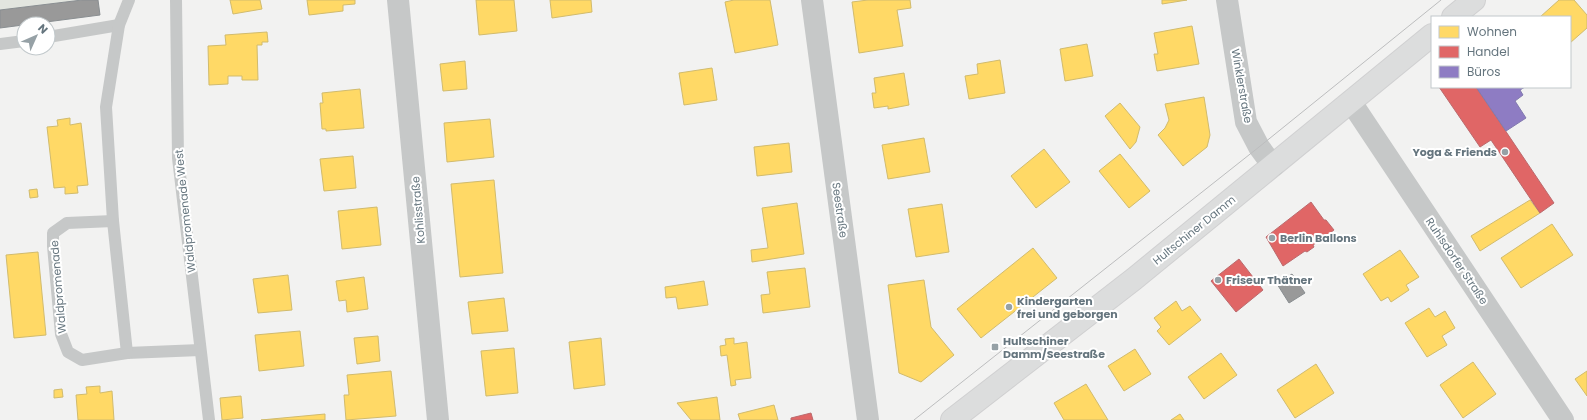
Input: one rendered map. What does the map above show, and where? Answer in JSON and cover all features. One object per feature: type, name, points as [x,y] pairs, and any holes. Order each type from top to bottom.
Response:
[{"type":"main road","points":[[1454,16],[1474,0]]},
{"type":"main road","name":"Hultschiner Damm","points":[[952,420],[1092,312],[1431,36]]},
{"type":"street","name":"Kohlisstraße","points":[[398,0],[438,420]]},
{"type":"street","name":"Seestraße","points":[[812,0],[868,420]]},
{"type":"street","name":"Winklerstraße","points":[[1227,0],[1246,122],[1259,148],[1273,166]]},
{"type":"street","name":"Ruhlsdorfer Straße","points":[[1351,102],[1563,420]]},
{"type":"lane","points":[[129,0],[119,25],[106,108],[113,221],[126,353],[200,350]]},
{"type":"lane","name":"Waldpromenade West","points":[[176,0],[178,158],[209,420]]},
{"type":"lane","points":[[56,36],[119,25]]},
{"type":"lane","points":[[0,44],[16,42]]},
{"type":"lane","name":"Waldpromenade","points":[[113,221],[67,223],[54,233],[53,246],[61,334],[68,352],[82,360],[126,353]]},
{"type":"shaded area","points":[[0,0],[80,0],[0,10]]},
{"type":"building: Wohnen","points":[[230,0],[260,0],[262,9],[233,14]]},
{"type":"building: Wohnen","points":[[307,0],[355,0],[355,4],[343,5],[343,11],[309,15]]},
{"type":"building: Wohnen","points":[[476,0],[514,0],[517,31],[479,35]]},
{"type":"building: Wohnen","points":[[550,0],[591,0],[592,12],[552,18]]},
{"type":"building: Wohnen","points":[[734,0],[770,0],[778,45],[735,53],[725,2]]},
{"type":"building: Wohnen","points":[[868,0],[910,0],[911,8],[897,10],[903,46],[859,53],[852,2]]},
{"type":"building: Wohnen","points":[[1162,0],[1187,0],[1162,4]]},
{"type":"building: Wohnen","points":[[1559,0],[1574,0],[1587,15],[1587,28],[1571,42],[1571,16],[1541,16]]},
{"type":"building: Wohnen","points":[[1192,26],[1199,64],[1157,71],[1154,54],[1158,54],[1154,33]]},
{"type":"building: Wohnen","points":[[267,32],[268,42],[262,42],[262,45],[257,45],[258,80],[242,80],[242,76],[228,76],[228,84],[209,85],[208,46],[226,45],[225,35]]},
{"type":"building: Wohnen","points":[[1087,44],[1093,76],[1065,81],[1060,49]]},
{"type":"building: Wohnen","points":[[1000,60],[1005,93],[969,99],[965,76],[978,74],[977,64]]},
{"type":"building: Wohnen","points":[[465,61],[467,89],[443,91],[440,64]]},
{"type":"building: Wohnen","points":[[712,68],[717,100],[684,105],[679,73]]},
{"type":"building: Wohnen","points":[[904,73],[909,105],[888,109],[888,106],[874,108],[872,93],[876,93],[874,78]]},
{"type":"building: Wohnen","points":[[360,89],[364,128],[326,131],[326,129],[322,129],[320,103],[323,103],[322,93]]},
{"type":"building: Wohnen","points":[[1204,97],[1210,135],[1207,147],[1183,166],[1158,135],[1165,128],[1169,120],[1165,104]]},
{"type":"building: Wohnen","points":[[1120,103],[1140,127],[1136,142],[1130,149],[1105,116]]},
{"type":"building: Wohnen","points":[[70,118],[70,125],[81,123],[88,185],[77,186],[78,193],[65,194],[65,187],[54,188],[47,127],[58,126],[57,120]]},
{"type":"building: Wohnen","points":[[490,119],[494,157],[447,162],[444,123]]},
{"type":"building: Wohnen","points":[[924,138],[930,172],[888,179],[882,145]]},
{"type":"building: Wohnen","points":[[789,143],[792,172],[757,176],[754,147]]},
{"type":"building: Wohnen","points":[[1044,149],[1070,182],[1036,208],[1011,176]]},
{"type":"building: Wohnen","points":[[1120,154],[1150,191],[1129,208],[1099,171]]},
{"type":"building: Wohnen","points":[[353,156],[356,188],[324,191],[320,159]]},
{"type":"building: Wohnen","points":[[494,180],[503,273],[460,277],[451,184]]},
{"type":"building: Wohnen","points":[[37,189],[38,197],[30,198],[29,190]]},
{"type":"building: Wohnen","points":[[1530,200],[1540,213],[1480,251],[1471,236]]},
{"type":"building: Wohnen","points":[[797,203],[804,254],[752,262],[751,250],[768,248],[762,208]]},
{"type":"building: Wohnen","points":[[942,204],[949,252],[916,257],[908,209]]},
{"type":"building: Wohnen","points":[[377,207],[381,245],[342,249],[338,211]]},
{"type":"building: Wohnen","points":[[1552,224],[1573,255],[1521,288],[1501,258]]},
{"type":"building: Wohnen","points":[[1033,248],[1057,278],[981,338],[957,309]]},
{"type":"building: Wohnen","points":[[1400,250],[1419,277],[1406,285],[1409,290],[1391,302],[1388,297],[1381,301],[1363,274]]},
{"type":"building: Wohnen","points":[[38,252],[46,335],[14,338],[6,255]]},
{"type":"building: Wohnen","points":[[805,268],[810,307],[763,313],[761,295],[770,294],[767,272]]},
{"type":"building: Wohnen","points":[[288,275],[292,310],[258,313],[253,279]]},
{"type":"building: Wohnen","points":[[364,277],[368,309],[347,312],[346,300],[339,301],[336,281]]},
{"type":"building: Wohnen","points":[[924,280],[931,327],[954,355],[921,382],[899,373],[888,285]]},
{"type":"building: Wohnen","points":[[704,281],[708,305],[678,309],[676,297],[666,298],[665,287]]},
{"type":"building: Wohnen","points":[[504,298],[508,331],[472,334],[468,302]]},
{"type":"building: Wohnen","points":[[1176,301],[1182,311],[1190,306],[1201,320],[1169,345],[1157,331],[1161,327],[1154,318]]},
{"type":"building: Wohnen","points":[[1429,308],[1435,317],[1445,311],[1455,328],[1442,336],[1447,345],[1427,357],[1405,323]]},
{"type":"building: Wohnen","points":[[300,331],[304,366],[259,371],[255,335]]},
{"type":"building: Wohnen","points":[[378,336],[380,361],[357,364],[354,338]]},
{"type":"building: Wohnen","points":[[601,338],[605,385],[574,389],[569,342]]},
{"type":"building: Wohnen","points":[[734,338],[734,344],[747,342],[751,378],[735,380],[736,385],[731,386],[727,355],[721,356],[720,346],[726,345],[725,339]]},
{"type":"building: Wohnen","points":[[514,348],[518,393],[486,396],[481,351]]},
{"type":"building: Wohnen","points":[[1135,349],[1151,374],[1124,391],[1108,366]]},
{"type":"building: Wohnen","points":[[1221,353],[1237,375],[1204,399],[1188,377]]},
{"type":"building: Wohnen","points":[[1473,362],[1496,394],[1463,418],[1440,385]]},
{"type":"building: Wohnen","points":[[1316,364],[1334,393],[1295,418],[1277,390]]},
{"type":"building: Wohnen","points":[[391,371],[396,416],[346,420],[344,395],[349,395],[347,375]]},
{"type":"building: Wohnen","points":[[1587,371],[1587,396],[1575,379]]},
{"type":"building: Wohnen","points":[[1086,384],[1108,420],[1064,420],[1054,403]]},
{"type":"building: Wohnen","points":[[100,386],[100,393],[112,391],[114,420],[78,420],[76,395],[87,394],[86,387]]},
{"type":"building: Wohnen","points":[[62,389],[63,397],[54,398],[54,390]]},
{"type":"building: Wohnen","points":[[241,396],[243,418],[222,420],[220,398]]},
{"type":"building: Wohnen","points":[[717,397],[720,420],[691,420],[677,403]]},
{"type":"building: Wohnen","points":[[774,405],[778,420],[740,420],[738,414]]},
{"type":"building: Wohnen","points":[[325,414],[325,420],[261,420]]},
{"type":"building: Wohnen","points":[[1180,414],[1184,420],[1171,420]]},
{"type":"building: Handel","points":[[1440,88],[1477,88],[1554,203],[1540,213],[1491,140],[1480,147]]},
{"type":"building: Handel","points":[[1311,202],[1324,220],[1326,220],[1334,230],[1313,245],[1314,247],[1307,252],[1305,251],[1283,266],[1266,237]]},
{"type":"building: Handel","points":[[1239,259],[1263,290],[1236,312],[1211,281]]},
{"type":"building: Handel","points":[[811,413],[813,420],[791,420],[791,418]]},
{"type":"building: Büros","points":[[1477,88],[1523,88],[1520,90],[1523,95],[1515,101],[1526,118],[1506,131]]},
{"type":"building: Industrie","points":[[82,0],[98,0],[100,15],[56,21],[56,16],[16,16],[16,26],[0,28],[0,10]]},
{"type":"building: Industrie","points":[[1292,274],[1305,293],[1289,303],[1277,284]]},
{"type":"tram line","points":[[914,420],[1259,147],[1441,0]]},
{"type":"place","name":"Yoga & Friends","points":[[1505,152]]},
{"type":"place","name":"Berlin Ballons","points":[[1272,238]]},
{"type":"place","name":"Friseur Thätner","points":[[1218,280]]},
{"type":"place","name":"Kindergarten frei und geborgen","points":[[1009,307]]},
{"type":"place","name":"Hultschiner Damm/Seestraße","points":[[995,347]]}]
